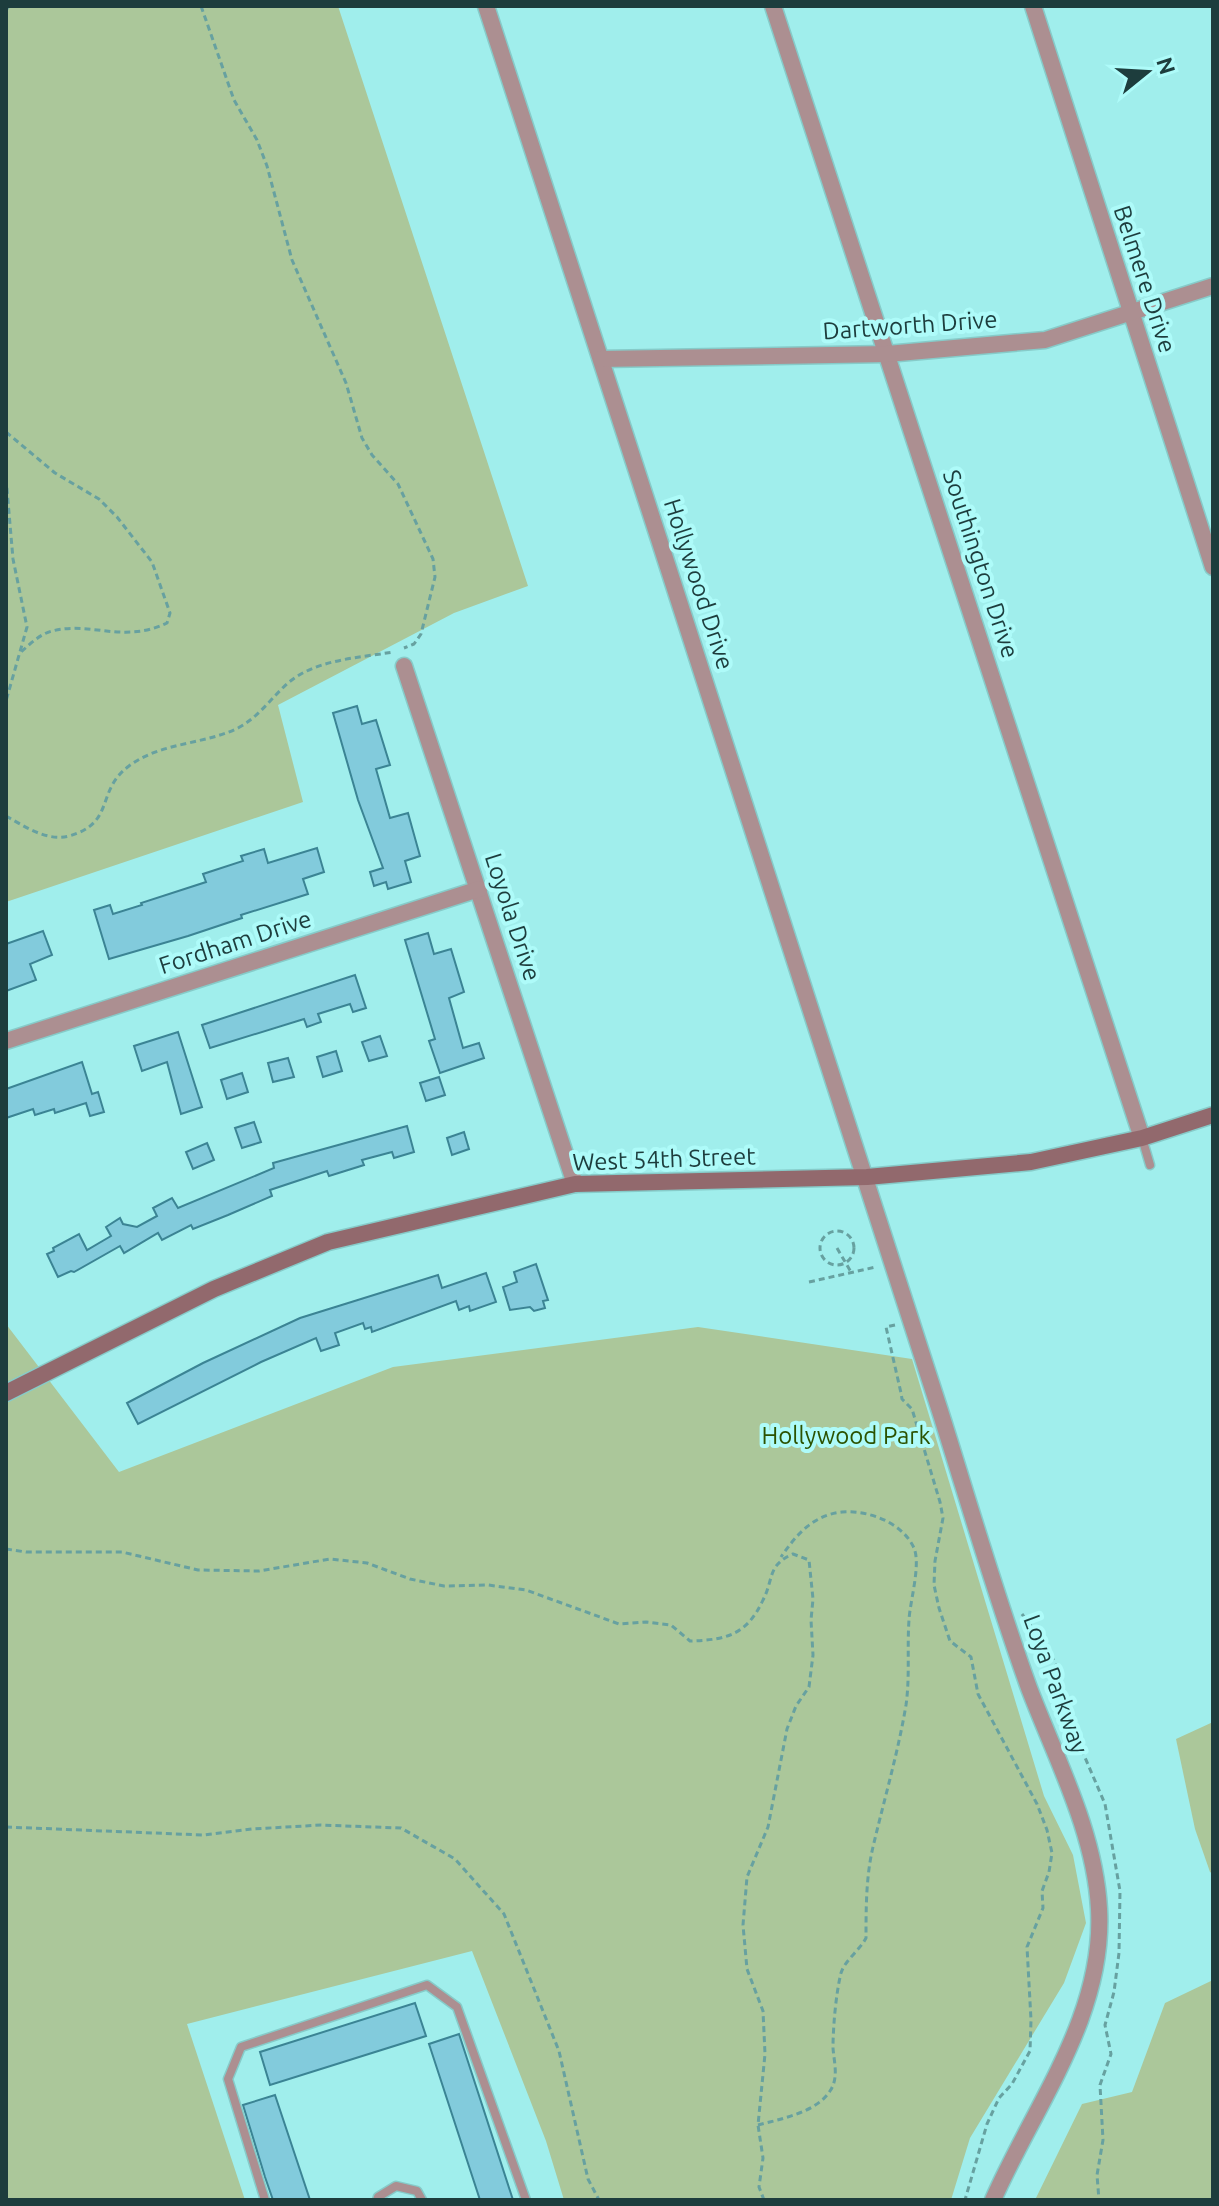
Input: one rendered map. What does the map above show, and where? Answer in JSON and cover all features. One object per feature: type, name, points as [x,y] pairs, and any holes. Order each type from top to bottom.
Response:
[{"type":"street","name":"Hollywood Drive","points":[[486,6],[867,1177]]},
{"type":"street","name":"Southington Drive","points":[[773,6],[1142,1138]]},
{"type":"street","name":"Belmere Drive","points":[[1033,6],[1213,567]]},
{"type":"street","name":"Dartworth Drive","points":[[601,359],[887,354],[1045,340],[1213,286]]},
{"type":"street","name":"Loyola Drive","points":[[404,666],[575,1184]]},
{"type":"street","name":"Fordham Drive","points":[[6,1041],[479,889]]},
{"type":"street","name":"West 54th Street","points":[[6,1393],[214,1289],[328,1242],[575,1184],[867,1177],[1031,1162],[1142,1138],[1213,1115]]},
{"type":"street","name":"Loya Parkway","points":[[867,1177],[1028,1685],[1086,1838],[1096,1876],[1099,1904],[1097,1961],[1083,2016],[993,2200]]},
{"type":"lane","points":[[1142,1138],[1150,1165]]},
{"type":"lane","points":[[265,2200],[228,2079],[241,2047],[427,1985],[457,2007],[526,2200]]},
{"type":"lane","points":[[377,2200],[396,2186],[417,2191],[422,2200]]},
{"type":"path","points":[[6,816],[37,833],[64,837],[82,831],[97,822],[104,810],[111,783],[127,767],[161,750],[217,737],[241,727],[304,672],[324,664],[397,651],[414,644],[421,634],[430,604],[435,577],[427,542],[398,484],[372,455],[362,438],[346,383],[292,260],[267,166],[257,140],[234,100],[201,6]]},
{"type":"path","points":[[6,432],[55,473],[99,499],[117,517],[152,562],[170,613],[167,623],[153,630],[128,633],[76,629],[51,631],[21,652]]},
{"type":"path","points":[[6,478],[13,559],[27,627],[6,701]]},
{"type":"path","points":[[834,1230],[847,1233],[854,1245],[851,1259],[845,1263],[839,1266],[827,1263],[819,1250],[822,1237],[834,1230]]},
{"type":"path","points":[[837,1248],[851,1272]]},
{"type":"path","points":[[809,1282],[866,1270]]},
{"type":"path","points":[[886,1327],[902,1399],[912,1409],[940,1502],[943,1518],[934,1585],[939,1608],[950,1641],[971,1657],[978,1694],[1037,1804],[1052,1853],[1042,1891],[1043,1908],[1027,1947],[1030,2051],[993,2111],[965,2200]]},
{"type":"path","points":[[6,1549],[26,1552],[122,1552],[198,1570],[259,1571],[330,1559],[367,1563],[410,1579],[444,1586],[488,1585],[526,1590],[619,1624],[646,1622],[671,1625],[690,1641],[718,1641],[745,1628],[764,1599],[779,1560],[801,1529],[837,1513],[853,1512],[870,1514],[904,1533],[915,1549],[916,1560],[909,1618],[906,1703],[891,1780],[872,1848],[866,1938],[861,1949],[841,1971],[833,2047],[836,2071],[831,2091],[814,2105],[785,2118],[758,2125]]},
{"type":"path","points":[[764,2200],[759,2187],[763,2158],[758,2125],[765,2039],[763,2011],[747,1969],[743,1925],[747,1877],[768,1827],[787,1729],[796,1706],[809,1687],[813,1655],[809,1560],[793,1554],[779,1560]]},
{"type":"path","points":[[6,1827],[203,1835],[321,1825],[401,1828],[455,1859],[504,1914],[559,2051],[588,2179],[599,2200]]},
{"type":"green space","points":[[6,6],[338,6],[528,586],[454,613],[278,705],[303,802],[6,902]]},
{"type":"green space","name":"Hollywood Park","points":[[6,1324],[119,1472],[393,1367],[698,1327],[912,1359],[1044,1796],[1073,1855],[1086,1923],[1064,1983],[970,2138],[951,2200],[564,2200],[546,2141],[472,1951],[187,2024],[245,2200],[6,2200]]},
{"type":"green space","points":[[1213,1722],[1213,1874],[1195,1829],[1176,1739]]},
{"type":"green space","points":[[1213,1980],[1213,2200],[1035,2200],[1082,2104],[1132,2092],[1165,2003]]},
{"type":"building","points":[[357,706],[362,724],[376,720],[390,765],[376,769],[390,818],[408,813],[420,856],[405,861],[411,882],[388,889],[386,882],[374,886],[370,872],[383,868],[358,800],[333,713]]},
{"type":"building","points":[[317,848],[324,872],[303,879],[308,894],[188,936],[109,959],[94,910],[110,905],[113,914],[142,905],[206,882],[203,874],[243,861],[241,856],[264,849],[268,863]]},
{"type":"building","points":[[43,931],[52,955],[30,964],[36,980],[6,991],[6,944]]},
{"type":"building","points":[[428,933],[434,954],[451,949],[464,992],[449,998],[463,1048],[479,1043],[484,1058],[440,1073],[429,1041],[435,1039],[405,940]]},
{"type":"building","points":[[355,975],[366,1008],[353,1012],[350,1004],[318,1014],[321,1022],[307,1027],[304,1019],[210,1048],[202,1025]]},
{"type":"building","points":[[178,1032],[202,1107],[181,1114],[167,1062],[142,1071],[134,1046]]},
{"type":"building","points":[[380,1036],[387,1056],[369,1061],[362,1042]]},
{"type":"building","points":[[336,1051],[342,1071],[323,1077],[317,1057]]},
{"type":"building","points":[[288,1058],[294,1077],[273,1082],[268,1063]]},
{"type":"building","points":[[82,1062],[92,1094],[98,1092],[104,1112],[90,1116],[86,1103],[55,1113],[54,1109],[35,1115],[33,1109],[6,1118],[6,1089]]},
{"type":"building","points":[[242,1073],[248,1092],[227,1099],[221,1080]]},
{"type":"building","points":[[439,1077],[445,1095],[426,1101],[420,1083]]},
{"type":"building","points":[[254,1122],[261,1142],[242,1148],[235,1128]]},
{"type":"building","points":[[407,1126],[414,1152],[394,1158],[392,1152],[362,1160],[364,1165],[329,1176],[327,1171],[270,1190],[272,1196],[228,1215],[193,1229],[191,1225],[162,1240],[158,1233],[124,1253],[120,1246],[74,1272],[58,1277],[47,1254],[79,1234],[87,1250],[111,1236],[106,1227],[120,1218],[123,1224],[137,1227],[157,1216],[153,1208],[172,1198],[178,1208],[274,1168],[273,1163]]},
{"type":"building","points":[[464,1132],[469,1149],[452,1155],[447,1138]]},
{"type":"building","points":[[207,1143],[214,1160],[193,1169],[186,1152]]},
{"type":"building","points":[[536,1264],[548,1300],[543,1301],[545,1308],[510,1310],[503,1287],[517,1282],[514,1272]]},
{"type":"building","points":[[486,1273],[496,1302],[470,1311],[469,1306],[459,1310],[456,1301],[372,1332],[371,1327],[365,1329],[363,1323],[335,1333],[339,1345],[321,1351],[316,1338],[138,1424],[127,1403],[300,1318],[438,1275],[442,1288]]},
{"type":"building","points":[[415,2003],[426,2036],[270,2085],[260,2052]]},
{"type":"building","points":[[459,2034],[513,2200],[480,2200],[429,2044]]},
{"type":"building","points":[[275,2095],[310,2200],[273,2200],[265,2177],[243,2105]]}]
